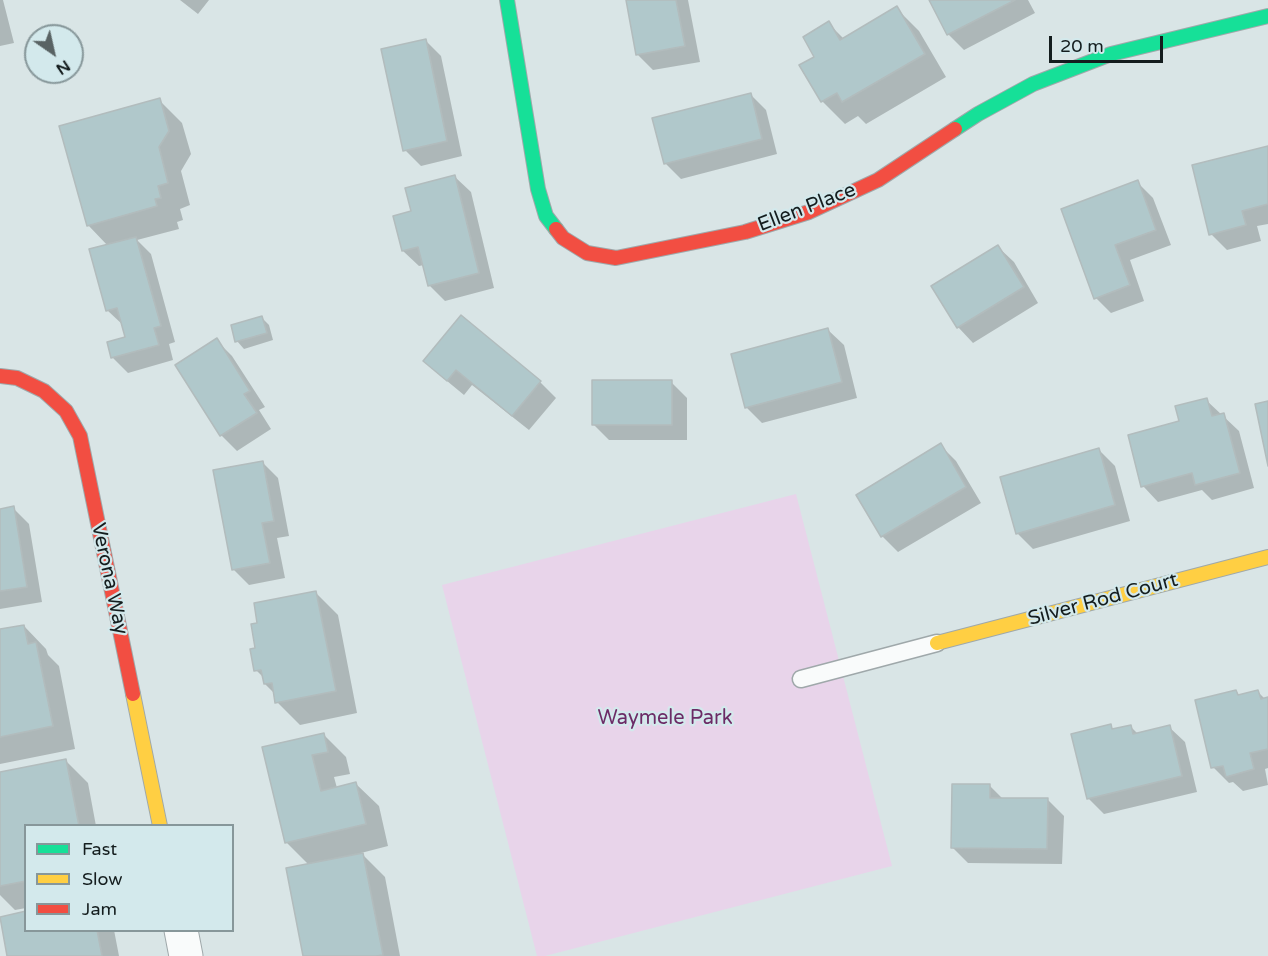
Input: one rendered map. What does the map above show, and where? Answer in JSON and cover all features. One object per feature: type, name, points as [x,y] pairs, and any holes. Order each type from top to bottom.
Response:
[{"type":"street","name":"Ellen Place","points":[[507,0],[538,189],[546,216],[563,238],[587,253],[616,258],[745,232],[809,212],[878,180],[978,114],[1033,84],[1111,54],[1268,16]]},
{"type":"street","name":"Verona Way","points":[[0,376],[17,378],[44,391],[66,411],[80,436],[160,824]]},
{"type":"street","name":"Silver Rod Court","points":[[937,643],[1268,556]]},
{"type":"street","points":[[181,932],[186,956]]},
{"type":"lane","points":[[801,679],[937,643]]},
{"type":"green space","name":"Waymele Park","points":[[796,494],[892,866],[545,956],[537,956],[442,585]]},
{"type":"building","points":[[626,0],[676,0],[685,46],[636,55]]},
{"type":"building","points":[[929,0],[1015,0],[947,35]]},
{"type":"building","points":[[897,6],[925,54],[842,102],[837,93],[821,102],[799,65],[814,57],[803,37],[829,21],[840,40]]},
{"type":"building","points":[[426,39],[447,141],[403,151],[381,49]]},
{"type":"building","points":[[751,93],[762,139],[664,164],[652,118]]},
{"type":"building","points":[[160,98],[169,131],[159,147],[168,183],[158,186],[161,198],[155,199],[157,206],[87,226],[59,126]]},
{"type":"building","points":[[1268,146],[1268,204],[1242,211],[1246,225],[1209,235],[1192,165]]},
{"type":"building","points":[[455,175],[479,273],[428,286],[418,247],[402,251],[393,216],[411,211],[405,188]]},
{"type":"building","points":[[1138,180],[1156,230],[1115,245],[1130,285],[1094,299],[1061,209]]},
{"type":"building","points":[[136,237],[161,326],[154,328],[159,345],[111,358],[107,342],[125,337],[117,308],[106,311],[89,249]]},
{"type":"building","points":[[998,245],[1024,287],[957,328],[931,286]]},
{"type":"building","points":[[461,315],[541,381],[512,416],[456,370],[447,381],[423,361]]},
{"type":"building","points":[[262,316],[267,333],[235,342],[231,325]]},
{"type":"building","points":[[828,328],[842,382],[745,408],[731,354]]},
{"type":"building","points":[[217,338],[250,391],[244,394],[257,413],[220,436],[175,365]]},
{"type":"building","points":[[592,380],[672,380],[672,425],[592,425]]},
{"type":"building","points":[[1207,398],[1212,416],[1224,413],[1240,473],[1195,485],[1192,473],[1141,487],[1128,435],[1179,421],[1175,406]]},
{"type":"building","points":[[1268,401],[1268,466],[1255,404]]},
{"type":"building","points":[[941,443],[966,487],[881,537],[856,495]]},
{"type":"building","points":[[1099,448],[1115,505],[1016,534],[1000,477]]},
{"type":"building","points":[[263,461],[274,521],[262,523],[270,563],[232,570],[213,470]]},
{"type":"building","points":[[14,506],[27,587],[0,591],[0,509]]},
{"type":"building","points":[[316,591],[336,691],[275,703],[272,683],[264,684],[261,670],[254,671],[250,649],[255,648],[251,624],[257,623],[254,603]]},
{"type":"building","points":[[24,625],[28,644],[36,642],[53,726],[0,737],[0,629]]},
{"type":"building","points":[[1236,690],[1238,695],[1258,690],[1261,699],[1268,697],[1268,749],[1250,753],[1254,769],[1226,777],[1223,766],[1211,768],[1195,700]]},
{"type":"building","points":[[1111,724],[1112,729],[1131,725],[1133,734],[1170,725],[1182,776],[1087,799],[1071,734]]},
{"type":"building","points":[[324,733],[328,752],[312,755],[321,791],[356,782],[366,824],[285,843],[262,747]]},
{"type":"building","points":[[66,759],[79,824],[24,824],[24,881],[0,886],[0,772]]},
{"type":"building","points":[[952,784],[990,784],[990,798],[1048,798],[1047,849],[951,848]]},
{"type":"building","points":[[363,853],[383,955],[303,956],[286,868]]},
{"type":"building","points":[[24,911],[24,932],[97,932],[102,956],[7,956],[0,917]]},
{"type":"traffic: fast","points":[[507,0],[538,189],[546,216],[556,229]]},
{"type":"traffic: fast","points":[[955,129],[1033,84],[1111,54],[1268,16]]},
{"type":"traffic: slow","points":[[937,643],[1268,557]]},
{"type":"traffic: slow","points":[[133,694],[160,824]]},
{"type":"traffic: jam","points":[[556,229],[563,238],[587,253],[616,258],[745,232],[809,212],[878,180],[955,129]]},
{"type":"traffic: jam","points":[[0,376],[17,378],[44,391],[66,411],[80,436],[133,694]]}]
